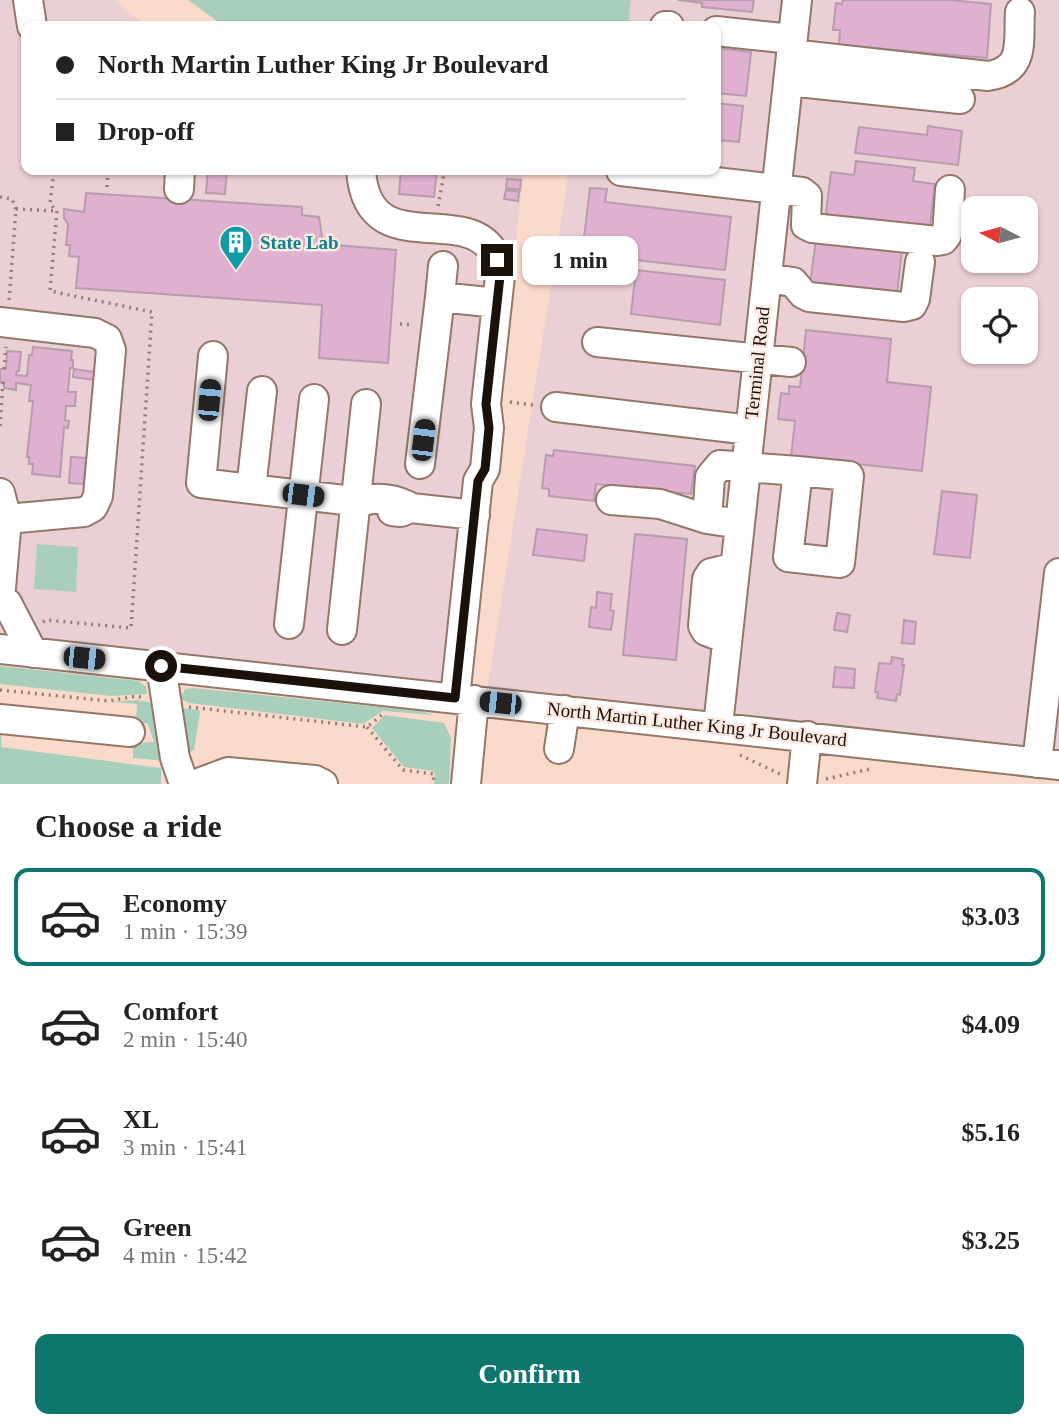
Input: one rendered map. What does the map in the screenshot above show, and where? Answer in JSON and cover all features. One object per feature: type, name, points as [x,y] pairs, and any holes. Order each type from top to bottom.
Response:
[{"type":"street","points":[[28,0],[31,21]]},
{"type":"street","name":"Terminal Road","points":[[718,726],[797,0]]},
{"type":"street","points":[[790,58],[988,76],[1004,73],[1017,59],[1020,12]]},
{"type":"street","points":[[721,33],[790,58],[960,99]]},
{"type":"street","points":[[361,175],[368,200],[388,220],[404,226],[463,232],[480,239],[491,248],[500,276],[486,402],[476,426],[471,467],[478,481],[464,699],[466,784]]},
{"type":"street","points":[[647,175],[802,192],[807,196],[806,225],[812,228],[937,241],[943,240],[947,235],[950,190]]},
{"type":"street","points":[[766,278],[793,282],[809,297],[904,307],[912,305],[915,299],[920,262]]},
{"type":"street","points":[[420,464],[443,266]]},
{"type":"street","points":[[440,297],[497,303]]},
{"type":"street","points":[[4,322],[94,333],[107,340],[111,350],[98,496],[93,506],[84,512],[3,506],[0,600],[7,603],[33,653]]},
{"type":"street","points":[[597,342],[791,362]]},
{"type":"street","points":[[213,356],[201,483],[358,501],[369,499],[403,502],[411,508],[475,515]]},
{"type":"street","points":[[251,489],[262,391]]},
{"type":"street","points":[[289,624],[314,399]]},
{"type":"street","points":[[342,630],[358,501],[366,404]]},
{"type":"street","points":[[556,407],[750,430]]},
{"type":"street","points":[[707,519],[709,477],[720,465],[798,471]]},
{"type":"street","points":[[611,499],[660,504],[707,519],[740,524]]},
{"type":"street","points":[[1048,764],[1059,573]]},
{"type":"street","name":"North Martin Luther King Jr Boulevard","points":[[0,649],[1048,764]]},
{"type":"street","points":[[161,666],[175,758],[184,784]]},
{"type":"street","points":[[558,750],[565,710]]},
{"type":"street","points":[[0,719],[130,732]]},
{"type":"street","points":[[802,784],[807,736]]},
{"type":"street","points":[[196,784],[228,772],[315,780],[323,784]]},
{"type":"path","points":[[107,187],[108,175]]},
{"type":"path","points":[[0,197],[12,199],[16,209],[4,322],[4,369]]},
{"type":"path","points":[[16,209],[57,211]]},
{"type":"path","points":[[0,426],[3,382]]},
{"type":"path","points":[[486,402],[556,407]]},
{"type":"path","points":[[367,727],[403,770],[434,774],[433,784]]},
{"type":"shaded area","points":[[0,0],[115,0],[140,21],[21,21],[21,175],[523,175],[465,685],[0,635]]},
{"type":"shaded area","points":[[595,0],[1059,0],[1059,763],[486,697],[568,175],[721,175],[721,21],[592,21]]},
{"type":"green space","points":[[188,0],[631,0],[629,21],[217,21]]},
{"type":"green space","points":[[37,544],[78,547],[76,592],[34,589]]},
{"type":"green space","points":[[0,666],[139,681],[146,687],[147,694],[111,696],[0,684]]},
{"type":"green space","points":[[185,689],[421,711],[434,715],[383,711],[363,724],[189,703],[181,699]]},
{"type":"green space","points":[[110,702],[149,702],[152,707],[166,761],[133,758],[133,743],[154,742],[148,724],[136,721],[137,704]]},
{"type":"green space","points":[[181,708],[200,712],[194,750],[183,755]]},
{"type":"green space","points":[[385,715],[444,723],[451,738],[449,784],[434,784],[433,771],[404,767],[372,728]]},
{"type":"green space","points":[[0,729],[1,747],[161,768],[161,784],[0,784]]},
{"type":"building","points":[[678,0],[754,0],[752,12],[702,7],[702,3]]},
{"type":"building","points":[[843,0],[950,0],[991,4],[987,58],[839,45],[840,30],[833,30],[836,3],[842,4]]},
{"type":"building","points":[[721,49],[751,52],[746,96],[721,94]]},
{"type":"building","points":[[721,104],[743,106],[739,142],[721,140]]},
{"type":"building","points":[[928,126],[962,131],[958,165],[855,153],[859,127],[927,135]]},
{"type":"building","points":[[856,161],[915,168],[913,181],[935,184],[929,233],[825,221],[831,172],[854,175]]},
{"type":"building","points":[[208,175],[227,175],[225,194],[206,193]]},
{"type":"building","points":[[401,175],[436,175],[434,197],[399,194]]},
{"type":"building","points":[[507,179],[521,180],[520,190],[506,188]]},
{"type":"building","points":[[590,188],[607,189],[605,202],[731,217],[725,270],[582,254]]},
{"type":"building","points":[[506,190],[519,192],[518,201],[504,199]]},
{"type":"building","name":"State Lab","points":[[86,193],[302,207],[302,215],[319,217],[323,244],[396,250],[388,363],[319,358],[322,305],[76,288],[79,257],[69,256],[70,245],[66,245],[68,224],[64,218],[64,209],[84,212]]},
{"type":"building","points":[[816,240],[902,250],[897,294],[810,284]]},
{"type":"building","points":[[636,270],[725,280],[720,325],[631,314]]},
{"type":"building","points":[[806,330],[891,339],[887,382],[931,387],[922,471],[791,457],[795,421],[778,419],[781,393],[789,394],[789,386],[800,387]]},
{"type":"building","points":[[33,347],[72,351],[73,368],[70,368],[68,392],[76,392],[75,406],[66,406],[65,420],[69,421],[68,428],[64,427],[60,477],[32,474],[33,464],[29,464],[27,457],[33,401],[29,401],[31,385],[16,383],[16,390],[4,388],[4,382],[0,382],[0,369],[6,369],[7,351],[21,352],[16,375],[27,376],[29,355],[32,355]]},
{"type":"building","points":[[74,369],[102,373],[101,381],[73,377]]},
{"type":"building","points":[[554,450],[695,466],[691,494],[596,484],[594,501],[549,496],[549,489],[542,488],[546,455],[553,456]]},
{"type":"building","points":[[71,457],[86,458],[84,484],[69,483]]},
{"type":"building","points":[[942,491],[977,495],[970,558],[934,554]]},
{"type":"building","points":[[537,529],[587,535],[584,561],[533,555]]},
{"type":"building","points":[[635,534],[687,539],[676,660],[623,655]]},
{"type":"building","points":[[597,592],[612,594],[610,610],[614,611],[611,630],[589,627],[591,607],[596,608]]},
{"type":"building","points":[[837,613],[850,615],[847,632],[834,630]]},
{"type":"building","points":[[904,620],[916,622],[914,644],[902,643]]},
{"type":"building","points":[[892,657],[903,659],[904,665],[900,695],[897,694],[896,701],[877,698],[878,692],[875,692],[879,663],[891,664]]},
{"type":"building","points":[[835,667],[855,669],[854,688],[833,687]]},
{"type":"place","name":"State Lab","points":[[236,272]]},
{"type":"route","points":[[161,666],[455,698],[478,481],[485,469],[489,428],[486,404],[500,276],[497,260]]}]
